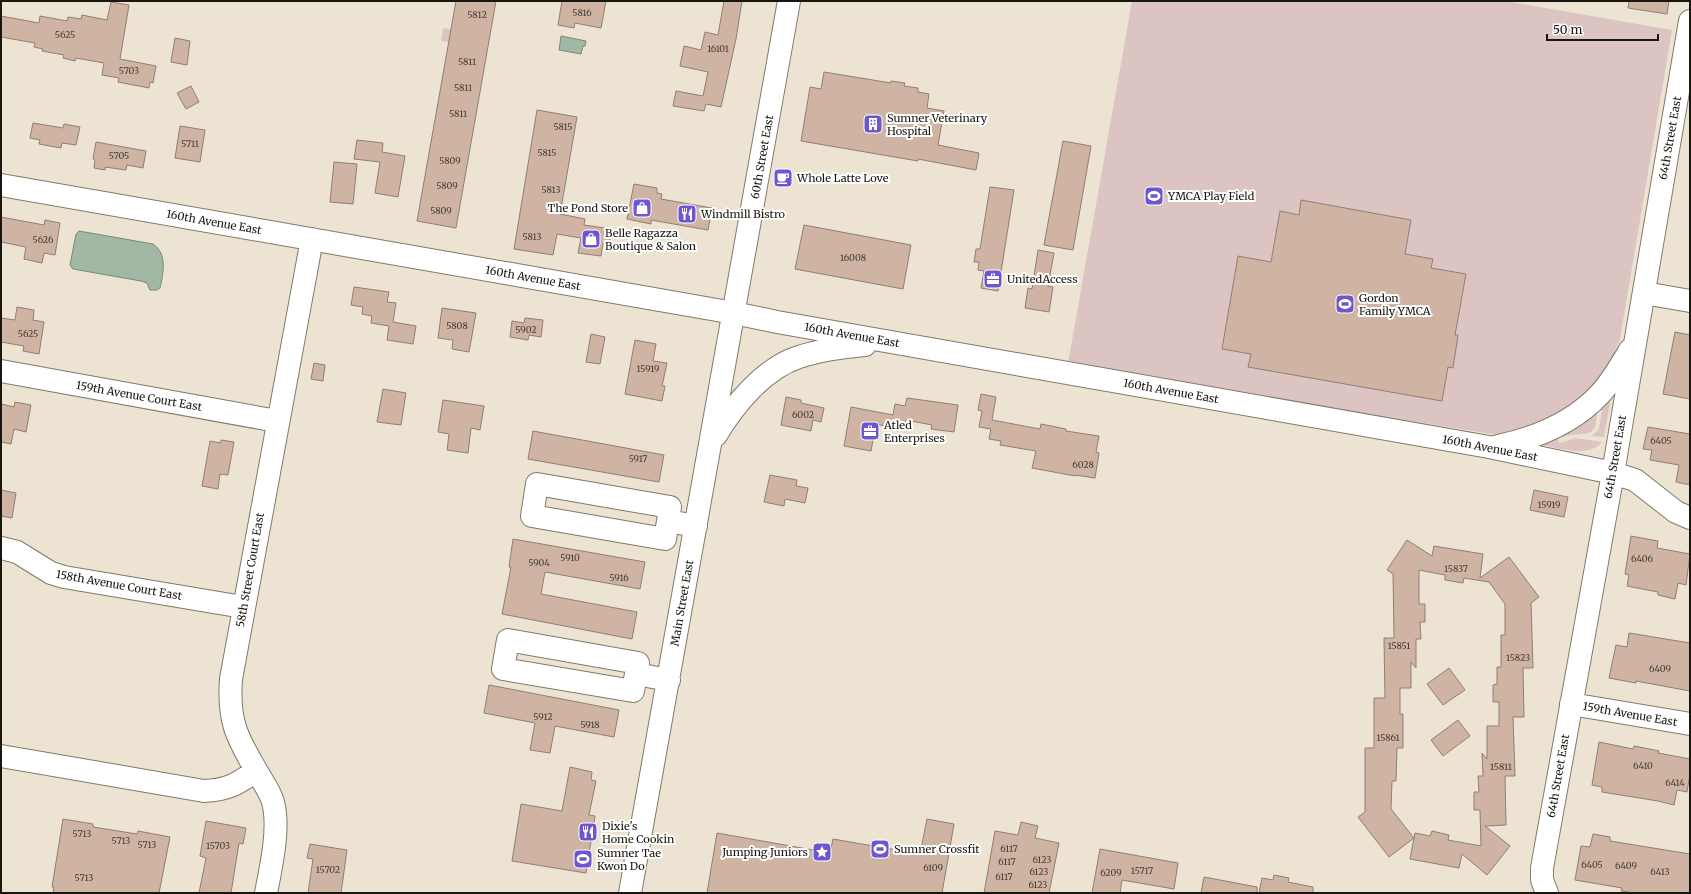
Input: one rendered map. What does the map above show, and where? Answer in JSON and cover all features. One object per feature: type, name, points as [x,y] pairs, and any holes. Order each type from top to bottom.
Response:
[{"type":"street","name":"60th Street East","points":[[734,313],[789,1]]},
{"type":"street","name":"64th Street East","points":[[1547,892],[1542,880],[1542,868],[1644,293],[1685,82],[1690,21]]},
{"type":"street","name":"160th Avenue East","points":[[1,185],[734,313],[777,322],[1489,448],[1613,473],[1635,480],[1676,512],[1690,518]]},
{"type":"street","name":"58th Street Court East","points":[[266,893],[274,851],[275,816],[270,794],[256,771],[233,725],[230,710],[231,679],[312,239]]},
{"type":"street","points":[[1644,293],[1690,302]]},
{"type":"street","name":"Main Street East","points":[[630,893],[734,313]]},
{"type":"street","points":[[1489,448],[1522,441],[1548,431],[1568,420],[1586,407],[1600,394],[1636,341]]},
{"type":"street","points":[[711,445],[727,417],[744,396],[758,382],[777,368],[797,357],[830,349],[889,342]]},
{"type":"street","name":"159th Avenue Court East","points":[[1,371],[278,421]]},
{"type":"street","points":[[538,484],[670,507],[668,521],[665,539],[532,516],[538,484]]},
{"type":"street","points":[[668,521],[696,526]]},
{"type":"street","name":"158th Avenue Court East","points":[[1,548],[16,552],[51,573],[64,577],[244,607]]},
{"type":"street","points":[[508,640],[638,663],[636,674],[633,691],[503,669],[508,640]]},
{"type":"street","points":[[636,674],[668,680]]},
{"type":"street","name":"159th Avenue East","points":[[1571,704],[1690,724]]},
{"type":"street","points":[[1,756],[204,790],[218,790],[232,786],[256,771]]},
{"type":"shaded area","points":[[1132,1],[1505,1],[1672,30],[1620,339],[1609,367],[1578,406],[1504,436],[1175,383],[1068,363]]},
{"type":"shaded area","points":[[443,28],[462,31],[460,44],[441,41]]},
{"type":"shaded area","points":[[561,36],[586,41],[581,54],[559,50]]},
{"type":"shaded area","points":[[79,231],[153,244],[158,248],[163,259],[163,271],[160,288],[157,290],[150,290],[147,283],[141,281],[73,269],[70,265],[76,234]]},
{"type":"shaded area","points":[[1612,392],[1604,437],[1592,436],[1599,429],[1602,410],[1594,410],[1595,414],[1597,414],[1596,423],[1591,432],[1563,437],[1559,431]]},
{"type":"shaded area","points":[[1555,434],[1560,443],[1576,438],[1602,442],[1589,450],[1581,451],[1537,444]]},
{"type":"building","points":[[456,1],[496,1],[456,228],[417,221]]},
{"type":"building","points":[[562,1],[606,1],[601,28],[575,23],[574,28],[558,25]]},
{"type":"building","points":[[724,1],[742,1],[736,39],[721,107],[706,104],[704,111],[673,106],[676,91],[703,96],[708,72],[680,66],[684,46],[701,50],[705,32],[718,35]]},
{"type":"building","points":[[1629,1],[1669,1],[1667,14],[1628,8]]},
{"type":"building","points":[[111,2],[129,5],[120,59],[156,66],[153,83],[150,82],[149,88],[118,82],[119,78],[102,75],[104,63],[76,58],[75,61],[63,58],[64,55],[42,51],[43,49],[34,47],[35,43],[1,37],[1,16],[39,23],[40,16],[67,21],[68,17],[81,19],[82,15],[107,20]]},
{"type":"building","points":[[175,38],[190,41],[187,65],[171,62]]},
{"type":"building","name":"Sumner Veterinary Hospital","points":[[824,72],[891,83],[891,81],[905,83],[904,86],[918,88],[918,92],[929,94],[927,108],[944,111],[938,145],[979,153],[976,170],[918,159],[918,161],[801,141],[810,87],[821,89]]},
{"type":"building","points":[[191,86],[199,102],[186,109],[177,93]]},
{"type":"building","points":[[537,110],[577,117],[560,214],[585,219],[584,225],[612,229],[609,244],[603,243],[601,256],[578,253],[581,238],[557,234],[553,255],[514,249]]},
{"type":"building","points":[[33,123],[63,128],[64,124],[80,127],[76,145],[62,143],[61,148],[39,144],[40,140],[30,138]]},
{"type":"building","points":[[180,126],[205,130],[200,162],[175,158]]},
{"type":"building","points":[[357,140],[383,143],[382,152],[405,156],[398,197],[375,193],[380,162],[354,159]]},
{"type":"building","points":[[1063,141],[1091,146],[1073,250],[1044,245]]},
{"type":"building","points":[[96,142],[146,151],[143,168],[127,165],[126,170],[105,167],[105,170],[94,168],[95,160],[93,159]]},
{"type":"building","points":[[334,162],[357,164],[353,204],[330,202]]},
{"type":"building","points":[[634,184],[657,188],[657,193],[662,194],[661,199],[712,208],[708,230],[651,220],[651,224],[627,219]]},
{"type":"building","points":[[990,187],[1014,190],[998,291],[981,288],[984,271],[978,270],[979,262],[974,262],[976,249],[980,249]]},
{"type":"building","name":"Gordon Family YMCA","points":[[1301,200],[1411,220],[1405,254],[1433,259],[1431,268],[1466,274],[1455,335],[1458,335],[1453,368],[1448,367],[1442,401],[1248,367],[1251,354],[1222,349],[1238,256],[1271,262],[1280,211],[1299,215]]},
{"type":"building","points":[[1,217],[44,225],[45,220],[60,223],[55,255],[44,253],[42,263],[24,259],[26,247],[1,242]]},
{"type":"building","points":[[804,225],[911,245],[903,289],[795,269]]},
{"type":"building","points":[[1038,250],[1054,253],[1048,286],[1053,287],[1049,312],[1025,308],[1028,288],[1032,289]]},
{"type":"building","points":[[354,287],[389,292],[387,302],[396,303],[393,322],[416,326],[413,344],[387,340],[389,326],[371,323],[372,316],[362,314],[363,307],[351,305]]},
{"type":"building","points":[[17,307],[34,310],[33,320],[44,322],[39,354],[23,351],[24,346],[1,342],[1,318],[15,320]]},
{"type":"building","points":[[442,308],[476,313],[469,352],[452,349],[453,340],[438,338]]},
{"type":"building","points":[[525,318],[543,320],[541,337],[529,335],[528,340],[510,337],[512,321],[524,323]]},
{"type":"building","points":[[1675,332],[1690,335],[1690,399],[1663,394]]},
{"type":"building","points":[[591,334],[605,337],[600,364],[586,362]]},
{"type":"building","points":[[635,340],[656,344],[653,361],[667,363],[662,386],[665,386],[662,401],[625,394]]},
{"type":"building","points":[[314,363],[325,365],[323,381],[311,379]]},
{"type":"building","points":[[383,389],[406,393],[401,425],[377,422]]},
{"type":"building","points":[[981,394],[996,397],[992,420],[1040,429],[1041,424],[1066,429],[1066,431],[1099,436],[1096,452],[1099,453],[1095,478],[1032,468],[1036,451],[1000,445],[1001,441],[989,439],[991,429],[979,427],[982,411],[978,410]]},
{"type":"building","points":[[786,397],[801,400],[801,403],[824,408],[821,422],[813,420],[811,431],[781,425]]},
{"type":"building","points":[[907,398],[958,405],[954,432],[931,429],[932,425],[906,420],[904,430],[876,424],[871,451],[844,446],[851,407],[893,415],[895,404],[905,406]]},
{"type":"building","points":[[443,400],[484,406],[480,430],[471,428],[468,453],[447,450],[449,434],[438,432]]},
{"type":"building","points":[[15,402],[31,405],[26,432],[14,429],[11,444],[1,442],[1,404],[14,407]]},
{"type":"building","points":[[1648,427],[1690,434],[1690,485],[1676,482],[1679,465],[1650,460],[1652,450],[1643,449]]},
{"type":"building","points":[[533,431],[664,455],[659,482],[528,459]]},
{"type":"building","points":[[221,440],[234,442],[228,475],[220,474],[218,489],[202,486],[210,441],[220,443]]},
{"type":"building","points":[[770,475],[797,480],[796,486],[808,488],[805,503],[785,499],[784,506],[764,502]]},
{"type":"building","points":[[1,490],[16,493],[12,518],[1,516]]},
{"type":"building","points":[[1534,490],[1568,497],[1564,517],[1530,510]]},
{"type":"building","points":[[1631,536],[1658,541],[1657,548],[1690,554],[1686,585],[1678,583],[1675,599],[1658,595],[1658,592],[1627,586],[1629,575],[1625,574]]},
{"type":"building","points":[[513,539],[645,562],[640,589],[545,572],[541,594],[637,612],[632,639],[502,614],[511,567],[509,567]]},
{"type":"building","points":[[1407,540],[1432,556],[1434,546],[1483,554],[1480,578],[1509,557],[1539,597],[1531,603],[1533,668],[1523,668],[1524,717],[1513,717],[1515,776],[1505,776],[1506,825],[1485,826],[1510,846],[1487,875],[1462,854],[1459,868],[1410,859],[1415,833],[1430,836],[1432,831],[1449,835],[1448,840],[1481,846],[1480,810],[1474,810],[1474,792],[1479,792],[1478,776],[1483,776],[1482,753],[1487,759],[1487,726],[1499,726],[1499,702],[1493,702],[1493,685],[1497,684],[1497,667],[1501,667],[1501,635],[1505,635],[1505,604],[1489,582],[1464,578],[1463,583],[1445,580],[1445,575],[1419,570],[1419,604],[1425,604],[1425,622],[1420,622],[1421,639],[1416,639],[1416,668],[1411,662],[1411,688],[1400,688],[1400,714],[1403,714],[1403,748],[1397,748],[1396,781],[1392,781],[1391,809],[1414,838],[1389,857],[1358,817],[1365,812],[1365,748],[1374,748],[1374,698],[1385,698],[1384,638],[1394,638],[1393,574],[1387,570]]},
{"type":"building","points":[[1629,633],[1690,643],[1690,691],[1636,681],[1636,683],[1609,678],[1616,645],[1627,647]]},
{"type":"building","points":[[1449,668],[1465,690],[1443,705],[1427,684]]},
{"type":"building","points":[[489,685],[619,710],[614,737],[555,726],[550,753],[530,750],[535,723],[484,713]]},
{"type":"building","points":[[1458,720],[1470,736],[1443,756],[1431,740]]},
{"type":"building","points":[[1599,742],[1633,749],[1634,746],[1659,751],[1658,753],[1690,759],[1690,774],[1687,792],[1677,790],[1674,805],[1602,792],[1602,787],[1592,785]]},
{"type":"building","points":[[570,767],[592,772],[591,780],[596,781],[589,815],[595,816],[586,873],[512,861],[521,804],[562,811]]},
{"type":"building","points":[[63,819],[93,824],[93,827],[137,834],[138,831],[170,837],[159,893],[53,893],[54,887],[52,887]]},
{"type":"building","points":[[927,819],[954,824],[942,893],[707,893],[717,833],[830,853],[833,839],[920,854]]},
{"type":"building","points":[[206,821],[246,828],[243,844],[239,843],[231,893],[199,893],[206,858],[200,856]]},
{"type":"building","points":[[1021,822],[1038,826],[1035,838],[1059,843],[1049,893],[984,893],[995,831],[1018,835]]},
{"type":"building","points":[[1593,834],[1610,837],[1610,841],[1690,854],[1690,893],[1635,893],[1621,891],[1622,888],[1575,880],[1581,846],[1590,847]]},
{"type":"building","points":[[310,844],[347,850],[341,893],[308,893],[313,859],[307,858]]},
{"type":"building","points":[[1100,849],[1178,863],[1174,889],[1122,880],[1120,893],[1092,893]]},
{"type":"building","points":[[1274,875],[1289,878],[1288,882],[1313,887],[1313,893],[1259,893],[1262,878],[1273,880]]},
{"type":"building","points":[[1204,877],[1257,887],[1257,893],[1201,893]]},
{"type":"place","name":"Sumner Veterinary Hospital","points":[[873,124]]},
{"type":"place","name":"Whole Latte Love","points":[[783,178]]},
{"type":"place","name":"YMCA Play Field","points":[[1154,196]]},
{"type":"place","name":"The Pond Store","points":[[642,208]]},
{"type":"place","name":"Windmill Bistro","points":[[687,214]]},
{"type":"place","name":"Belle Ragazza Boutique & Salon","points":[[591,239]]},
{"type":"place","name":"UnitedAccess","points":[[993,279]]},
{"type":"place","name":"Gordon Family YMCA","points":[[1345,304]]},
{"type":"place","name":"Atled Enterprises","points":[[870,431]]},
{"type":"place","name":"Dixie's Home Cookin","points":[[588,832]]},
{"type":"place","name":"Sumner Crossfit","points":[[880,849]]},
{"type":"place","name":"Jumping Juniors","points":[[822,852]]},
{"type":"place","name":"Sumner Tae Kwon Do","points":[[583,859]]}]
